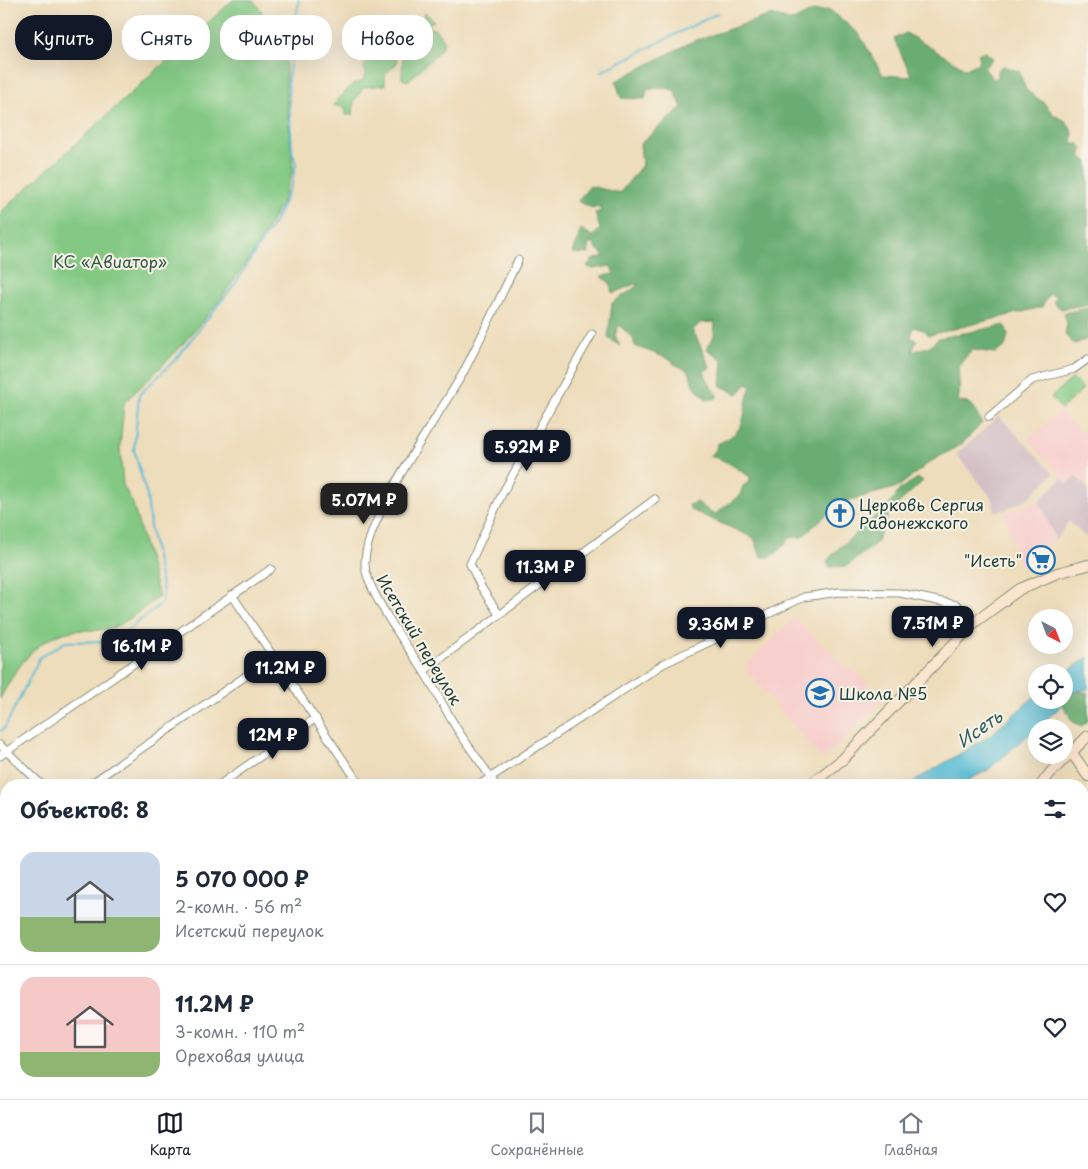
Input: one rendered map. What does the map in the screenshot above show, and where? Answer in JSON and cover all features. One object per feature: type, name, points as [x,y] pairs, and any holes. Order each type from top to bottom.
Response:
[{"type":"street","name":"Исетский переулок","points":[[490,777],[459,732],[424,671],[388,617],[367,576],[365,564],[366,550],[394,487],[462,373],[518,260]]},
{"type":"street","points":[[498,613],[481,587],[470,564],[502,494],[592,334]]},
{"type":"street","points":[[989,417],[1032,380],[1074,369],[1088,359]]},
{"type":"street","points":[[424,671],[498,613],[655,498]]},
{"type":"street","points":[[817,779],[842,759],[974,622],[1020,589],[1057,574],[1088,565]]},
{"type":"street","points":[[0,756],[271,569]]},
{"type":"street","points":[[487,779],[663,664],[804,597],[839,592],[900,593],[957,605],[974,622]]},
{"type":"street","points":[[232,596],[356,779]]},
{"type":"street","points":[[98,779],[273,657]]},
{"type":"street","points":[[228,779],[316,718]]},
{"type":"street","points":[[1073,752],[1088,736]]},
{"type":"street","points":[[0,745],[36,779]]},
{"type":"street","points":[[1073,754],[1088,776]]},
{"type":"street","points":[[1046,779],[1060,764]]},
{"type":"shaded area","points":[[1060,411],[1081,433],[1088,430],[1088,489],[1076,476],[1067,484],[1028,440]]},
{"type":"shaded area","points":[[999,416],[1054,474],[1027,499],[1007,509],[995,512],[991,497],[956,454]]},
{"type":"shaded area","points":[[1076,476],[1088,489],[1088,535],[1085,537],[1069,521],[1056,540],[1039,501],[1062,478],[1067,484]]},
{"type":"shaded area","points":[[1039,501],[1056,540],[1046,545],[1050,561],[1021,569],[1004,513]]},
{"type":"shaded area","name":"Школа №5","points":[[795,617],[846,669],[851,667],[883,700],[822,760],[744,667]]},
{"type":"green space","name":"КС «Авиатор»","points":[[233,0],[253,0],[264,15],[220,15],[220,60],[286,60],[286,91],[293,169],[282,202],[254,252],[217,304],[175,353],[124,403],[120,448],[123,485],[133,504],[159,597],[114,627],[72,631],[59,634],[48,640],[20,665],[0,699],[0,213],[167,60],[210,60],[210,21]]},
{"type":"green space","points":[[830,10],[859,34],[883,75],[912,77],[894,39],[906,33],[966,69],[978,63],[979,53],[985,52],[993,58],[984,68],[993,79],[998,78],[998,70],[1003,66],[1019,71],[1026,90],[1044,103],[1055,116],[1066,121],[1073,133],[1072,144],[1079,144],[1083,148],[1080,156],[1088,162],[1088,304],[1061,309],[1053,302],[1057,296],[1049,294],[1042,307],[929,335],[924,330],[913,327],[911,338],[917,340],[912,352],[930,346],[939,338],[1005,325],[1008,335],[1005,347],[995,353],[973,350],[965,357],[959,369],[958,401],[971,404],[982,423],[962,444],[930,462],[898,487],[839,503],[802,537],[790,538],[774,555],[761,557],[754,538],[691,510],[689,505],[697,502],[714,515],[740,495],[743,486],[750,482],[750,477],[736,467],[709,456],[716,450],[717,444],[736,433],[740,427],[751,386],[747,383],[738,394],[721,386],[723,360],[707,349],[714,336],[715,322],[700,323],[693,330],[710,367],[704,372],[712,389],[719,395],[715,399],[706,399],[693,385],[689,371],[674,364],[672,360],[635,346],[633,338],[619,325],[615,335],[620,346],[608,338],[612,303],[636,287],[637,283],[613,293],[611,291],[611,284],[601,276],[614,274],[611,266],[593,269],[587,266],[592,260],[604,256],[592,243],[588,245],[589,254],[573,253],[581,229],[593,236],[600,229],[595,213],[601,211],[598,206],[592,208],[578,201],[590,186],[620,193],[642,165],[640,144],[682,107],[674,90],[662,87],[647,90],[645,99],[621,98],[616,81],[691,42],[771,15],[793,21],[813,11]]},
{"type":"green space","points":[[433,29],[444,41],[440,50],[433,57]]},
{"type":"green space","points":[[368,60],[396,60],[397,63],[385,74],[385,85],[364,87],[354,101],[353,115],[346,115],[346,108],[333,105],[353,84],[362,82],[366,74],[364,67]]},
{"type":"green space","points":[[403,60],[430,60],[408,81],[402,79]]},
{"type":"green space","points":[[1088,308],[1088,339],[1074,344],[1065,335],[1067,323],[1064,313]]},
{"type":"green space","points":[[1073,378],[1083,389],[1061,409],[1051,397]]},
{"type":"green space","points":[[918,478],[923,481],[890,511],[876,543],[847,566],[829,567],[827,561],[839,548],[890,504],[900,489]]},
{"type":"green space","points":[[1078,691],[1088,693],[1088,721],[1081,727],[1073,722],[1065,709],[1073,709],[1073,692]]},
{"type":"water","points":[[1088,657],[1088,689],[1073,692],[1073,668]]},
{"type":"water","points":[[1028,702],[1028,709],[1058,709],[1047,719],[1028,719],[1028,735],[988,770],[971,779],[918,779],[991,735]]},
{"type":"waterway","points":[[297,15],[299,0]]},
{"type":"waterway","points":[[600,72],[718,13]]},
{"type":"waterway","points":[[0,731],[4,729],[40,657],[65,642],[114,641],[162,603],[163,592],[150,527],[147,496],[134,450],[139,395],[174,361],[235,284],[275,221],[291,186],[296,164],[292,151],[288,79],[291,60]]},
{"type":"place","name":"Церковь Сергия Радонежского","points":[[840,513]]},
{"type":"place","name":"\"Исеть\"","points":[[1041,560]]},
{"type":"place","name":"Школа №5","points":[[820,693]]},
{"type":"water label","name":"Исеть","points":[[979,728]]}]
